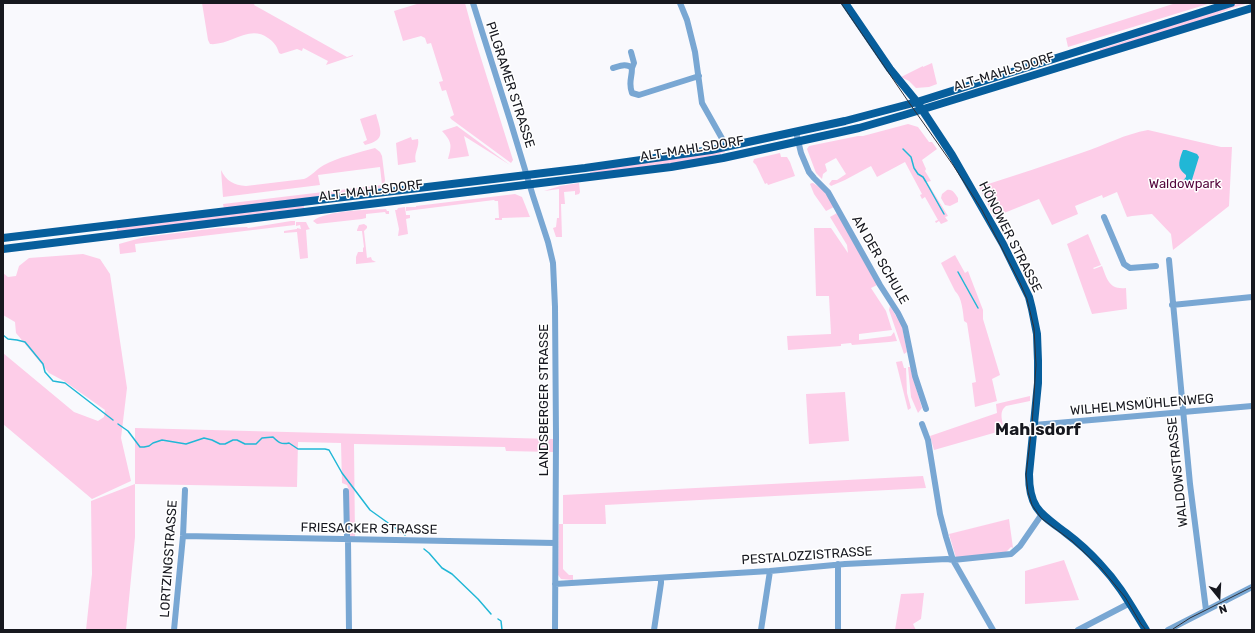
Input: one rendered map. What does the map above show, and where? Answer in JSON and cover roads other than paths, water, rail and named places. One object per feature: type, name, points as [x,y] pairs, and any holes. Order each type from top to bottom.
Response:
[{"type":"main road","name":"HÖNOWER STRASSE","points":[[845,3],[890,70],[923,110],[952,155],[1003,244],[1029,297],[1036,328],[1038,352],[1038,383],[1029,481],[1034,502],[1042,514],[1050,522],[1066,533],[1100,564],[1121,590],[1146,630]]},
{"type":"main road","name":"ALT-MAHLSDORF","points":[[3,238],[697,153],[845,121],[917,102],[1232,3]]},
{"type":"main road","name":"ALT-MAHLSDORF","points":[[3,248],[671,167],[725,158],[859,128],[923,110],[1252,8]]},
{"type":"street","name":"PILGRAMER STRASSE","points":[[473,3],[526,174]]},
{"type":"street","points":[[680,3],[687,20],[692,40],[699,76],[702,103],[724,142],[725,147]]},
{"type":"street","points":[[632,52],[634,63],[630,88],[632,93],[639,95],[699,76]]},
{"type":"street","points":[[613,68],[629,65],[632,68]]},
{"type":"street","name":"AN DER SCHULE","points":[[796,132],[801,153],[809,172],[828,192],[901,320],[904,327],[914,376],[926,409]]},
{"type":"street","name":"LANDSBERGER STRASSE","points":[[526,174],[548,242],[553,263],[555,307],[556,437],[555,630]]},
{"type":"street","points":[[1104,217],[1121,257],[1127,266],[1130,268],[1156,266]]},
{"type":"street","name":"WALDOWSTRASSE","points":[[1168,260],[1182,413],[1206,610]]},
{"type":"street","points":[[1172,305],[1252,297]]},
{"type":"street","name":"WILHELMSMÜHLENWEG","points":[[1034,425],[1252,406]]},
{"type":"street","points":[[922,424],[928,440],[940,514],[953,560],[993,630]]},
{"type":"street","name":"LORTZINGSTRASSE","points":[[174,630],[184,536],[185,490]]},
{"type":"street","points":[[346,491],[349,630]]},
{"type":"street","name":"PESTALOZZISTRASSE","points":[[555,584],[770,571],[838,564],[939,559],[953,560],[1011,554],[1020,546],[1042,514]]},
{"type":"street","name":"FRIESACKER STRASSE","points":[[184,536],[555,543]]},
{"type":"street","points":[[838,564],[838,630]]},
{"type":"street","points":[[761,630],[770,571]]},
{"type":"street","points":[[654,630],[661,583],[660,578]]},
{"type":"street","points":[[1168,630],[1252,587]]},
{"type":"street","points":[[1078,630],[1130,603]]},
{"type":"water","points":[[1183,150],[1197,154],[1199,157],[1191,183],[1185,187],[1182,182],[1186,175],[1181,171],[1179,165]]},
{"type":"waterway","points":[[903,149],[911,157],[914,168],[918,174],[923,177],[944,214]]},
{"type":"waterway","points":[[958,272],[978,308]]},
{"type":"waterway","points":[[3,335],[8,339],[25,342],[43,364],[45,372],[53,381],[65,383],[113,420]]},
{"type":"waterway","points":[[118,424],[128,431],[140,447],[149,446],[162,440],[186,444],[204,438],[220,444],[225,444],[233,440],[237,440],[245,444],[256,444],[262,438],[273,437],[280,443],[289,443],[298,449],[329,450],[342,473],[370,510],[405,535]]},
{"type":"waterway","points":[[424,549],[442,568],[452,574],[478,599],[491,614]]},
{"type":"waterway","points":[[498,619],[501,621],[502,630]]},
{"type":"tram line","points":[[841,3],[953,165],[982,210],[1027,299],[1034,328],[1036,365],[1032,425],[1026,475],[1028,492],[1032,505],[1041,518],[1072,541],[1101,568],[1125,597],[1146,630]]},
{"type":"tram line","points":[[1173,629],[1190,618],[1252,587]]},
{"type":"district","name":"Mahlsdorf","points":[[1038,430]]},
{"type":"park label","name":"Waldowpark","points":[[1185,184]]}]
